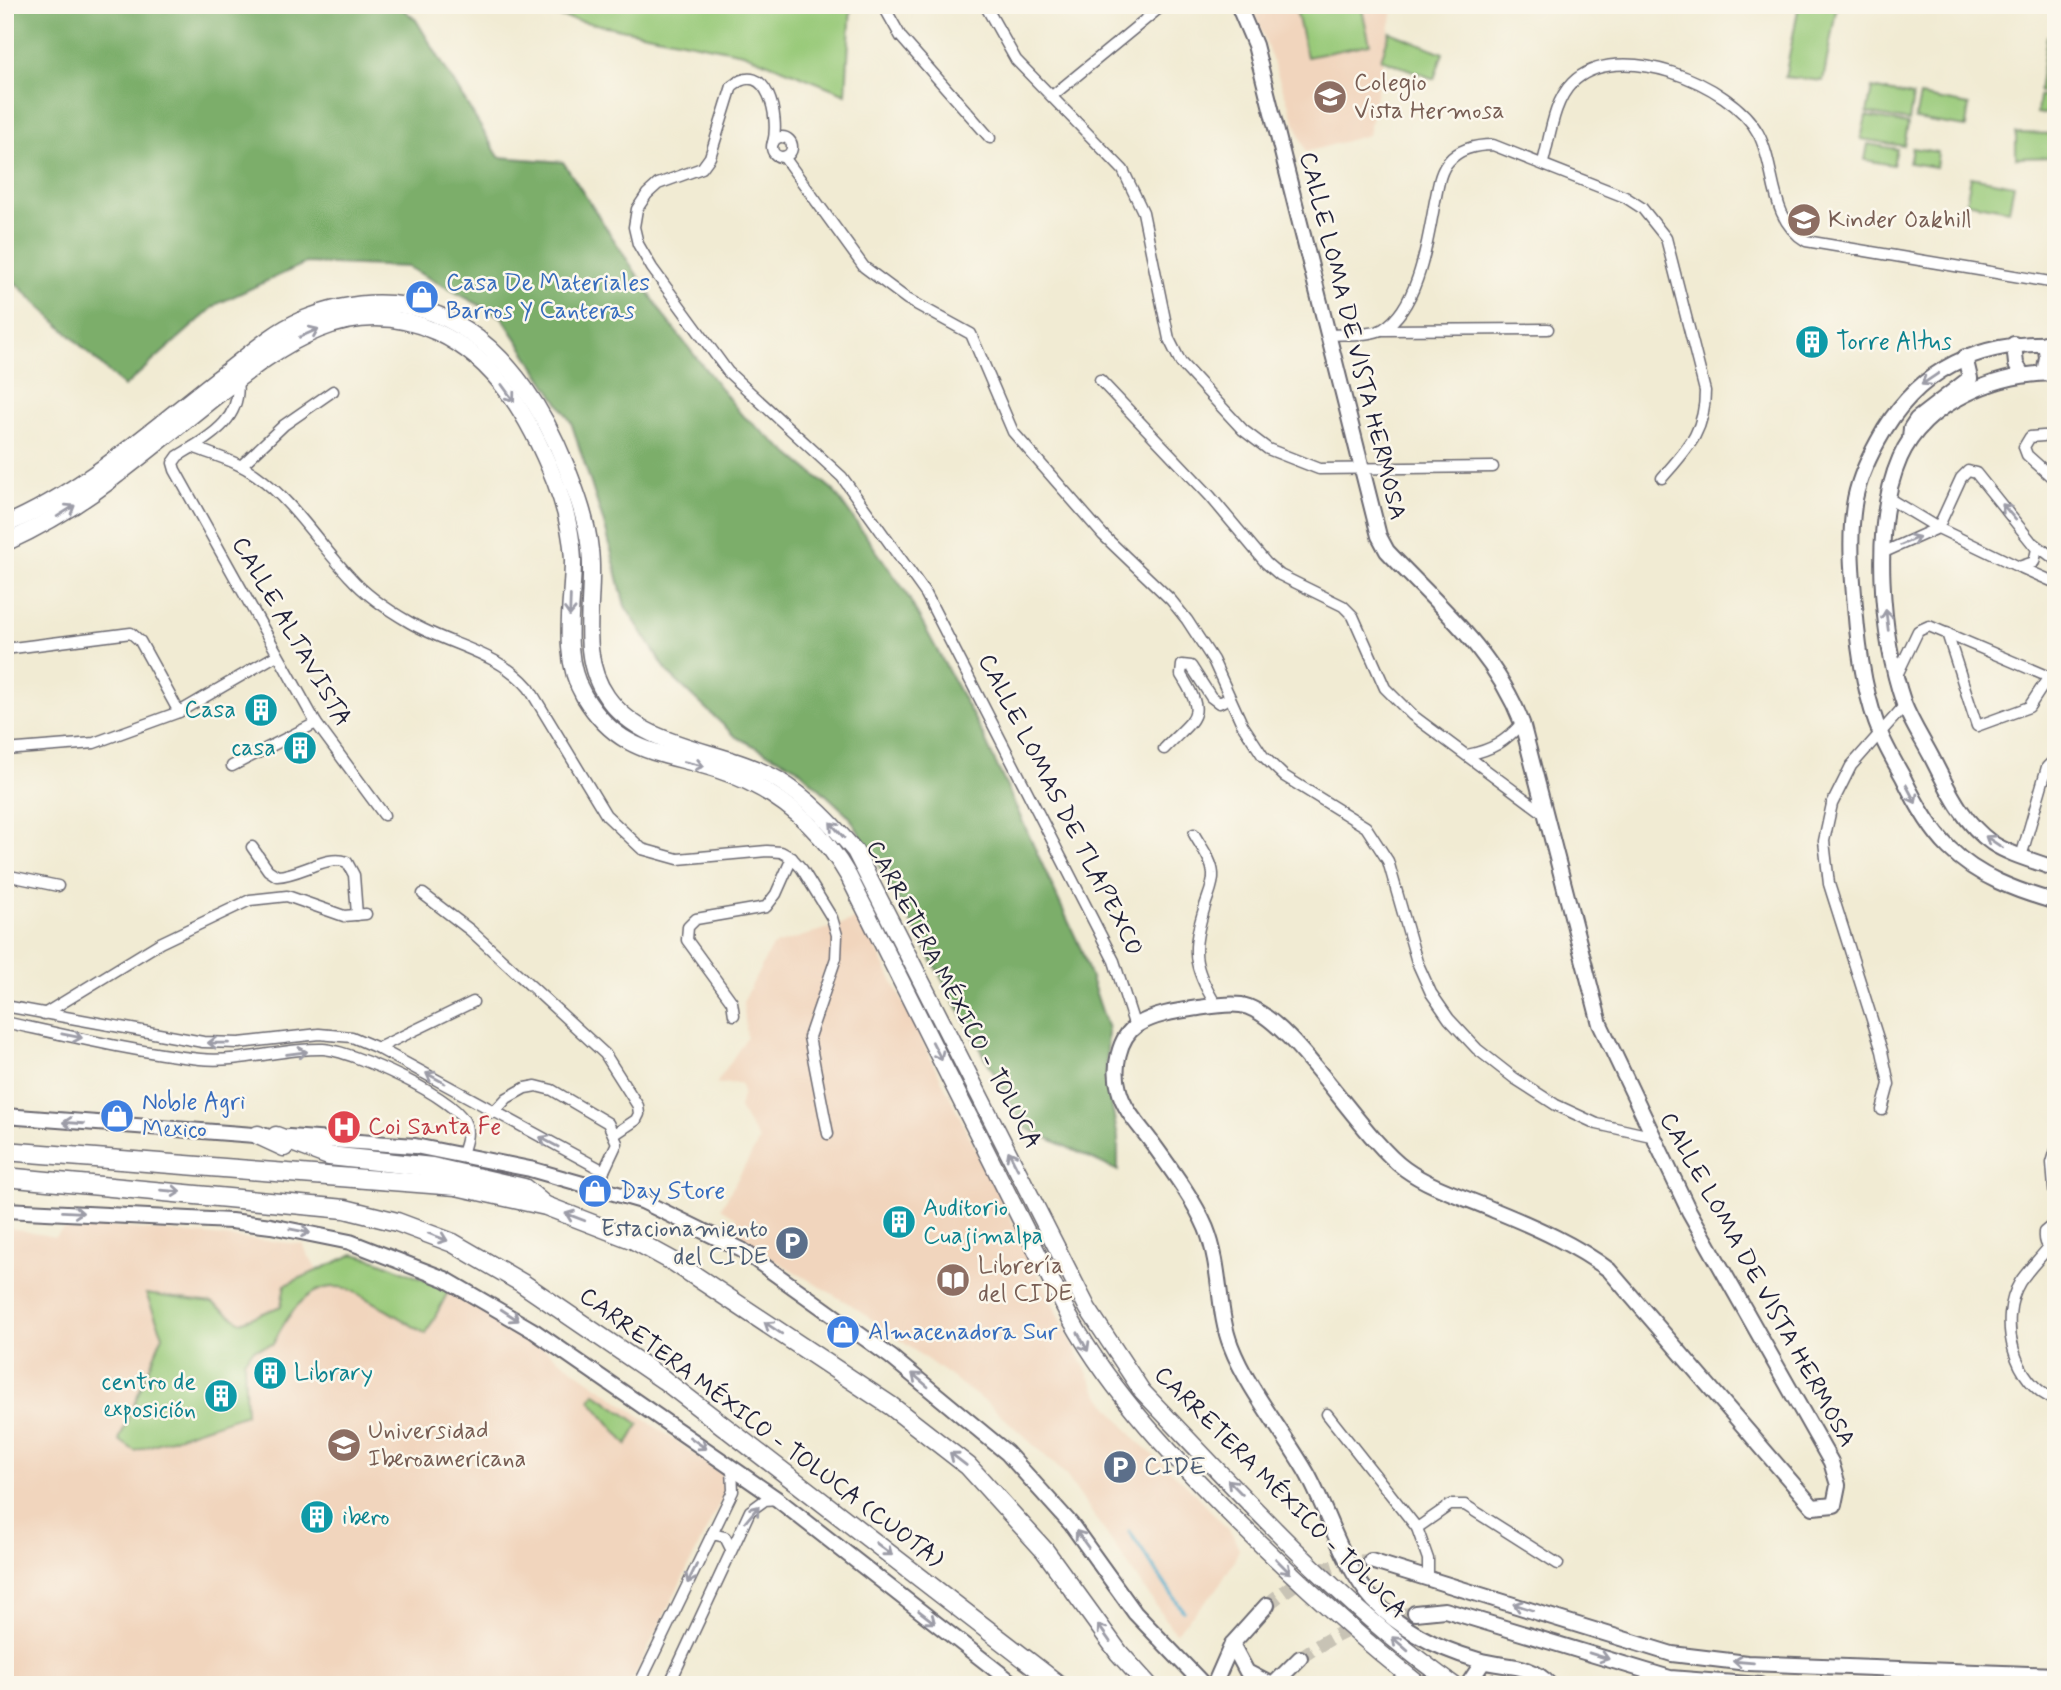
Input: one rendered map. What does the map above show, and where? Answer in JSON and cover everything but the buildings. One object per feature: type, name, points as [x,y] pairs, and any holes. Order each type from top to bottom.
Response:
[{"type":"highway","points":[[267,1136],[321,1163],[458,1165],[524,1188],[546,1206]]},
{"type":"highway","points":[[5,1151],[456,1186],[546,1206],[634,1240],[674,1262],[891,1406],[968,1466],[1045,1551],[1119,1653],[1148,1685]]},
{"type":"highway","name":"CARRETERA MÉXICO - TOLUCA (CUOTA)","points":[[5,1177],[345,1209],[397,1222],[453,1243],[522,1283],[664,1380],[1059,1685]]},
{"type":"main road","name":"CARRETERA MÉXICO - TOLUCA","points":[[5,525],[59,498],[102,469],[265,343],[300,320],[359,305],[402,306],[459,323],[501,356],[527,390],[563,459],[582,508],[591,552],[590,646],[595,672],[605,695],[624,716],[654,735],[776,779],[815,806],[856,851],[1088,1309],[1120,1361],[1142,1391],[1349,1599],[1419,1660],[1462,1684]]},
{"type":"main road","name":"CARRETERA MÉXICO - TOLUCA","points":[[5,543],[86,498],[289,342],[323,327],[361,319],[421,325],[459,344],[489,368],[525,419],[549,468],[568,520],[573,562],[570,603],[572,662],[582,692],[592,708],[603,723],[636,748],[714,769],[758,788],[792,808],[824,839],[849,877],[1070,1318],[1107,1379],[1155,1437],[1305,1587],[1361,1638],[1420,1685]]},
{"type":"street","points":[[883,5],[901,37],[990,138]]},
{"type":"street","points":[[985,5],[1016,60],[1123,170],[1135,190],[1143,212],[1169,339],[1181,363],[1236,422],[1268,449],[1319,469],[1493,467]]},
{"type":"street","points":[[1052,96],[1163,5]]},
{"type":"street","name":"CALLE LOMA DE VISTA HERMOSA","points":[[1135,1027],[1159,1016],[1216,1005],[1242,1005],[1261,1013],[1279,1028],[1380,1148],[1405,1169],[1428,1184],[1496,1210],[1589,1255],[1609,1270],[1806,1501],[1820,1508],[1834,1505],[1839,1485],[1830,1462],[1689,1211],[1600,1024],[1522,723],[1498,672],[1478,646],[1387,551],[1379,536],[1255,45],[1238,5]]},
{"type":"street","points":[[1543,163],[1562,97],[1572,83],[1609,64],[1632,63],[1679,75],[1744,114],[1758,134],[1782,217],[1791,232],[1806,241],[2056,283]]},
{"type":"street","name":"CALLE LOMAS DE TLAPEXCO","points":[[773,142],[776,130],[766,89],[760,81],[750,78],[739,80],[732,86],[710,158],[702,168],[658,184],[646,194],[638,209],[634,227],[638,244],[652,268],[728,372],[842,477],[926,594],[1114,961],[1135,1027]]},
{"type":"street","points":[[784,158],[793,148],[791,141],[778,137],[773,142],[773,152],[784,158],[864,267],[907,299],[971,334],[1013,432],[1103,535],[1171,600],[1213,660],[1242,724],[1263,756],[1284,775],[1366,827],[1388,861],[1417,962],[1431,993],[1468,1039],[1514,1078],[1556,1105],[1597,1124],[1651,1136]]},
{"type":"street","points":[[1382,330],[1402,310],[1412,291],[1425,252],[1442,172],[1449,160],[1463,150],[1479,145],[1493,145],[1625,197],[1642,208],[1666,238],[1702,368],[1705,413],[1698,432],[1662,478]]},
{"type":"street","points":[[1330,335],[1382,330],[1548,329]]},
{"type":"street","points":[[2056,869],[1992,843],[1970,823],[1951,794],[1905,705],[1896,675],[1886,620],[1882,553],[1888,498],[1900,457],[1910,441],[1941,411],[1977,388],[2022,374],[2050,373],[2047,358],[2050,343],[2014,344],[1965,357],[1910,392],[1888,421],[1862,474],[1854,505],[1851,558],[1856,628],[1880,733],[1921,812],[1948,848],[1983,876],[2056,902]]},
{"type":"street","points":[[2014,344],[2016,363],[2022,374]]},
{"type":"street","points":[[1910,441],[1911,428],[1916,419],[1970,378],[1965,357]]},
{"type":"street","points":[[193,447],[227,421],[235,409],[239,396],[237,380]]},
{"type":"street","points":[[1100,380],[1210,496],[1266,563],[1280,575],[1343,606],[1353,616],[1385,688],[1412,715],[1545,814]]},
{"type":"street","points":[[242,465],[284,425],[333,391]]},
{"type":"street","points":[[2056,435],[2030,437],[2024,447],[2027,455],[2056,481]]},
{"type":"street","points":[[193,447],[242,465],[272,487],[352,579],[383,605],[412,624],[494,659],[518,675],[529,688],[606,815],[642,849],[678,859],[767,851],[793,858],[832,918],[837,935],[836,958],[809,1037],[828,1134]]},
{"type":"street","name":"CALLE ALTAVISTA","points":[[193,447],[173,463],[317,723],[384,815]]},
{"type":"street","points":[[1882,553],[1938,528],[1964,473],[1973,471],[2035,544],[2056,560]]},
{"type":"street","points":[[1888,498],[1938,528],[2056,583]]},
{"type":"street","points":[[2019,566],[2034,562],[2035,544]]},
{"type":"street","points":[[1896,675],[1918,631],[1929,626],[1947,633],[2052,679],[2029,707],[1976,726],[1947,633]]},
{"type":"street","points":[[5,649],[131,633],[140,640],[179,712]]},
{"type":"street","points":[[5,750],[94,743],[179,712],[277,655]]},
{"type":"street","points":[[1164,750],[1194,717],[1197,709],[1196,699],[1181,675],[1182,665],[1191,666],[1211,697],[1219,703],[1230,698]]},
{"type":"street","points":[[1882,1110],[1889,1084],[1882,1051],[1829,884],[1824,841],[1832,804],[1851,766],[1905,705]]},
{"type":"street","points":[[232,766],[317,723]]},
{"type":"street","points":[[1467,755],[1489,750],[1504,742],[1522,723]]},
{"type":"street","points":[[2021,857],[2047,767],[2056,758]]},
{"type":"street","points":[[1194,834],[1212,864],[1213,878],[1199,922],[1195,952],[1199,976],[1216,1005]]},
{"type":"street","points":[[44,1013],[160,943],[250,900],[287,896],[344,916],[361,914],[354,875],[347,862],[326,860],[303,873],[277,876],[268,870],[252,847]]},
{"type":"street","points":[[734,1015],[732,1002],[687,940],[688,927],[696,919],[766,907],[776,894],[793,858]]},
{"type":"street","points":[[5,875],[58,886]]},
{"type":"street","points":[[423,894],[481,939],[605,1054],[638,1107],[639,1114],[636,1121],[615,1134]]},
{"type":"street","points":[[378,1048],[473,1002]]},
{"type":"street","points":[[5,1006],[203,1042],[239,1043],[319,1034],[352,1037],[378,1048],[604,1171]]},
{"type":"street","points":[[5,1022],[201,1059],[240,1060],[322,1049],[347,1053],[425,1090],[453,1108],[466,1125],[466,1141],[458,1165]]},
{"type":"street","points":[[1135,1027],[1123,1042],[1116,1065],[1119,1091],[1128,1110],[1155,1146],[1204,1224],[1217,1258],[1230,1345],[1309,1477],[1358,1578],[1375,1602],[1427,1641],[1483,1662],[1517,1665],[1534,1671],[1550,1685]]},
{"type":"street","points":[[494,1113],[507,1098],[525,1088],[536,1086],[564,1096],[608,1123],[617,1143],[596,1188]]},
{"type":"street","points":[[5,1116],[415,1146],[458,1165],[530,1168],[642,1200],[742,1250],[891,1357],[1007,1453],[1071,1524],[1135,1613],[1204,1685]]},
{"type":"street","points":[[2056,1150],[2052,1163],[2056,1213]]},
{"type":"street","points":[[5,1210],[231,1221],[298,1230],[367,1248],[445,1279],[499,1308],[777,1499],[1015,1685]]},
{"type":"street","points":[[2056,1222],[2043,1232],[2043,1241],[2052,1250],[2019,1284],[2012,1307],[2010,1332],[2017,1361],[2028,1382],[2056,1400]]},
{"type":"street","points":[[1327,1414],[1417,1528],[1428,1559],[1428,1577]]},
{"type":"street","points":[[639,1685],[733,1491],[732,1467]]},
{"type":"street","points":[[669,1685],[750,1511],[765,1500],[777,1499]]},
{"type":"street","points":[[1417,1528],[1450,1505],[1465,1505],[1558,1564]]},
{"type":"street","points":[[712,1534],[725,1537],[731,1549]]},
{"type":"street","points":[[1371,1561],[1672,1654],[1704,1659],[2024,1679],[2056,1675]]},
{"type":"street","points":[[1214,1685],[1232,1644],[1267,1605]]},
{"type":"street","points":[[1415,1613],[1445,1610],[1670,1678],[1760,1685]]},
{"type":"street","points":[[1232,1644],[1247,1672],[1273,1685],[1300,1658]]},
{"type":"street","points":[[1703,1681],[1704,1659]]},
{"type":"street","points":[[1462,1684],[1483,1662]]},
{"type":"shaded area","name":"Colegio Vista Hermosa","points":[[1252,5],[1394,5],[1368,135],[1306,152]]},
{"type":"shaded area","points":[[861,918],[1097,1392],[1134,1438],[1186,1484],[1233,1535],[1239,1549],[1233,1563],[1217,1589],[1175,1633],[1065,1474],[991,1406],[856,1308],[724,1230],[737,1218],[721,1208],[759,1141],[739,1108],[743,1091],[740,1083],[716,1084],[747,1037],[743,1002],[772,946]]},
{"type":"shaded area","name":"Universidad Iberoamericana","points":[[72,1223],[302,1244],[318,1272],[376,1260],[449,1290],[539,1345],[731,1480],[630,1685],[5,1685],[5,1227],[54,1237]]},
{"type":"green space","points":[[5,5],[398,5],[416,20],[499,157],[563,162],[666,319],[741,414],[833,490],[905,591],[982,733],[1081,949],[1108,1029],[1106,1077],[1118,1137],[1118,1171],[1024,1127],[849,816],[796,767],[736,737],[669,674],[625,606],[606,530],[571,422],[502,317],[408,267],[306,263],[217,304],[124,387],[5,273]]},
{"type":"green space","points":[[525,5],[851,5],[846,94],[743,53],[524,10]]},
{"type":"green space","points":[[1295,5],[1361,5],[1370,44],[1307,57]]},
{"type":"green space","points":[[1799,5],[1837,5],[1823,81],[1785,77]]},
{"type":"green space","points":[[1390,32],[1443,53],[1434,79],[1381,59]]},
{"type":"green space","points":[[2047,36],[2056,37],[2056,95],[2039,92]]},
{"type":"green space","points":[[1872,88],[1913,96],[1909,121],[1867,113]]},
{"type":"green space","points":[[1920,96],[1969,105],[1966,127],[1915,119]]},
{"type":"green space","points":[[2039,96],[2056,98],[2056,115],[2037,113]]},
{"type":"green space","points":[[1866,116],[1908,124],[1904,146],[1861,139]]},
{"type":"green space","points":[[2016,133],[2056,134],[2056,157],[2016,158]]},
{"type":"green space","points":[[1868,144],[1897,149],[1893,165],[1865,160]]},
{"type":"green space","points":[[1912,148],[1938,152],[1936,167],[1909,163]]},
{"type":"green space","points":[[1971,177],[2014,185],[2009,210],[1966,202]]},
{"type":"green space","points":[[354,1254],[376,1260],[449,1290],[426,1334],[352,1290],[332,1287],[320,1290],[309,1295],[292,1312],[273,1344],[254,1349],[244,1360],[246,1414],[135,1451],[119,1440],[163,1335],[146,1294],[212,1303],[241,1322],[281,1306],[285,1285]]},
{"type":"green space","points":[[595,1393],[639,1424],[627,1445],[590,1400]]},
{"type":"waterway","points":[[1129,1531],[1183,1611]]},
{"type":"tunnel","points":[[1267,1605],[1315,1573],[1341,1564],[1371,1561]]},
{"type":"tunnel","points":[[1300,1658],[1341,1633],[1382,1619],[1415,1613]]},
{"type":"place","name":"Colegio Vista Hermosa","points":[[1330,97]]},
{"type":"place","name":"Kinder Oakhill","points":[[1804,220]]},
{"type":"place","name":"Casa De Materiales Barros Y Canteras","points":[[422,297]]},
{"type":"place","name":"Torre Altus","points":[[1812,342]]},
{"type":"place","name":"Casa","points":[[261,710]]},
{"type":"place","name":"casa","points":[[300,748]]},
{"type":"place","name":"Noble Agri Mexico","points":[[117,1116]]},
{"type":"place","name":"Coi Santa Fe","points":[[344,1127]]},
{"type":"place","name":"Day Store","points":[[595,1191]]},
{"type":"place","name":"Auditorio Cuajimalpa","points":[[899,1222]]},
{"type":"place","name":"Estacionamiento del CIDE","points":[[792,1243]]},
{"type":"place","name":"Librería del CIDE","points":[[953,1280]]},
{"type":"place","name":"Almacenadora Sur","points":[[843,1332]]},
{"type":"place","name":"Library","points":[[270,1373]]},
{"type":"place","name":"centro de exposición","points":[[221,1396]]},
{"type":"place","name":"Universidad Iberoamericana","points":[[344,1445]]},
{"type":"place","name":"CIDE","points":[[1120,1467]]},
{"type":"place","name":"ibero","points":[[317,1517]]}]
